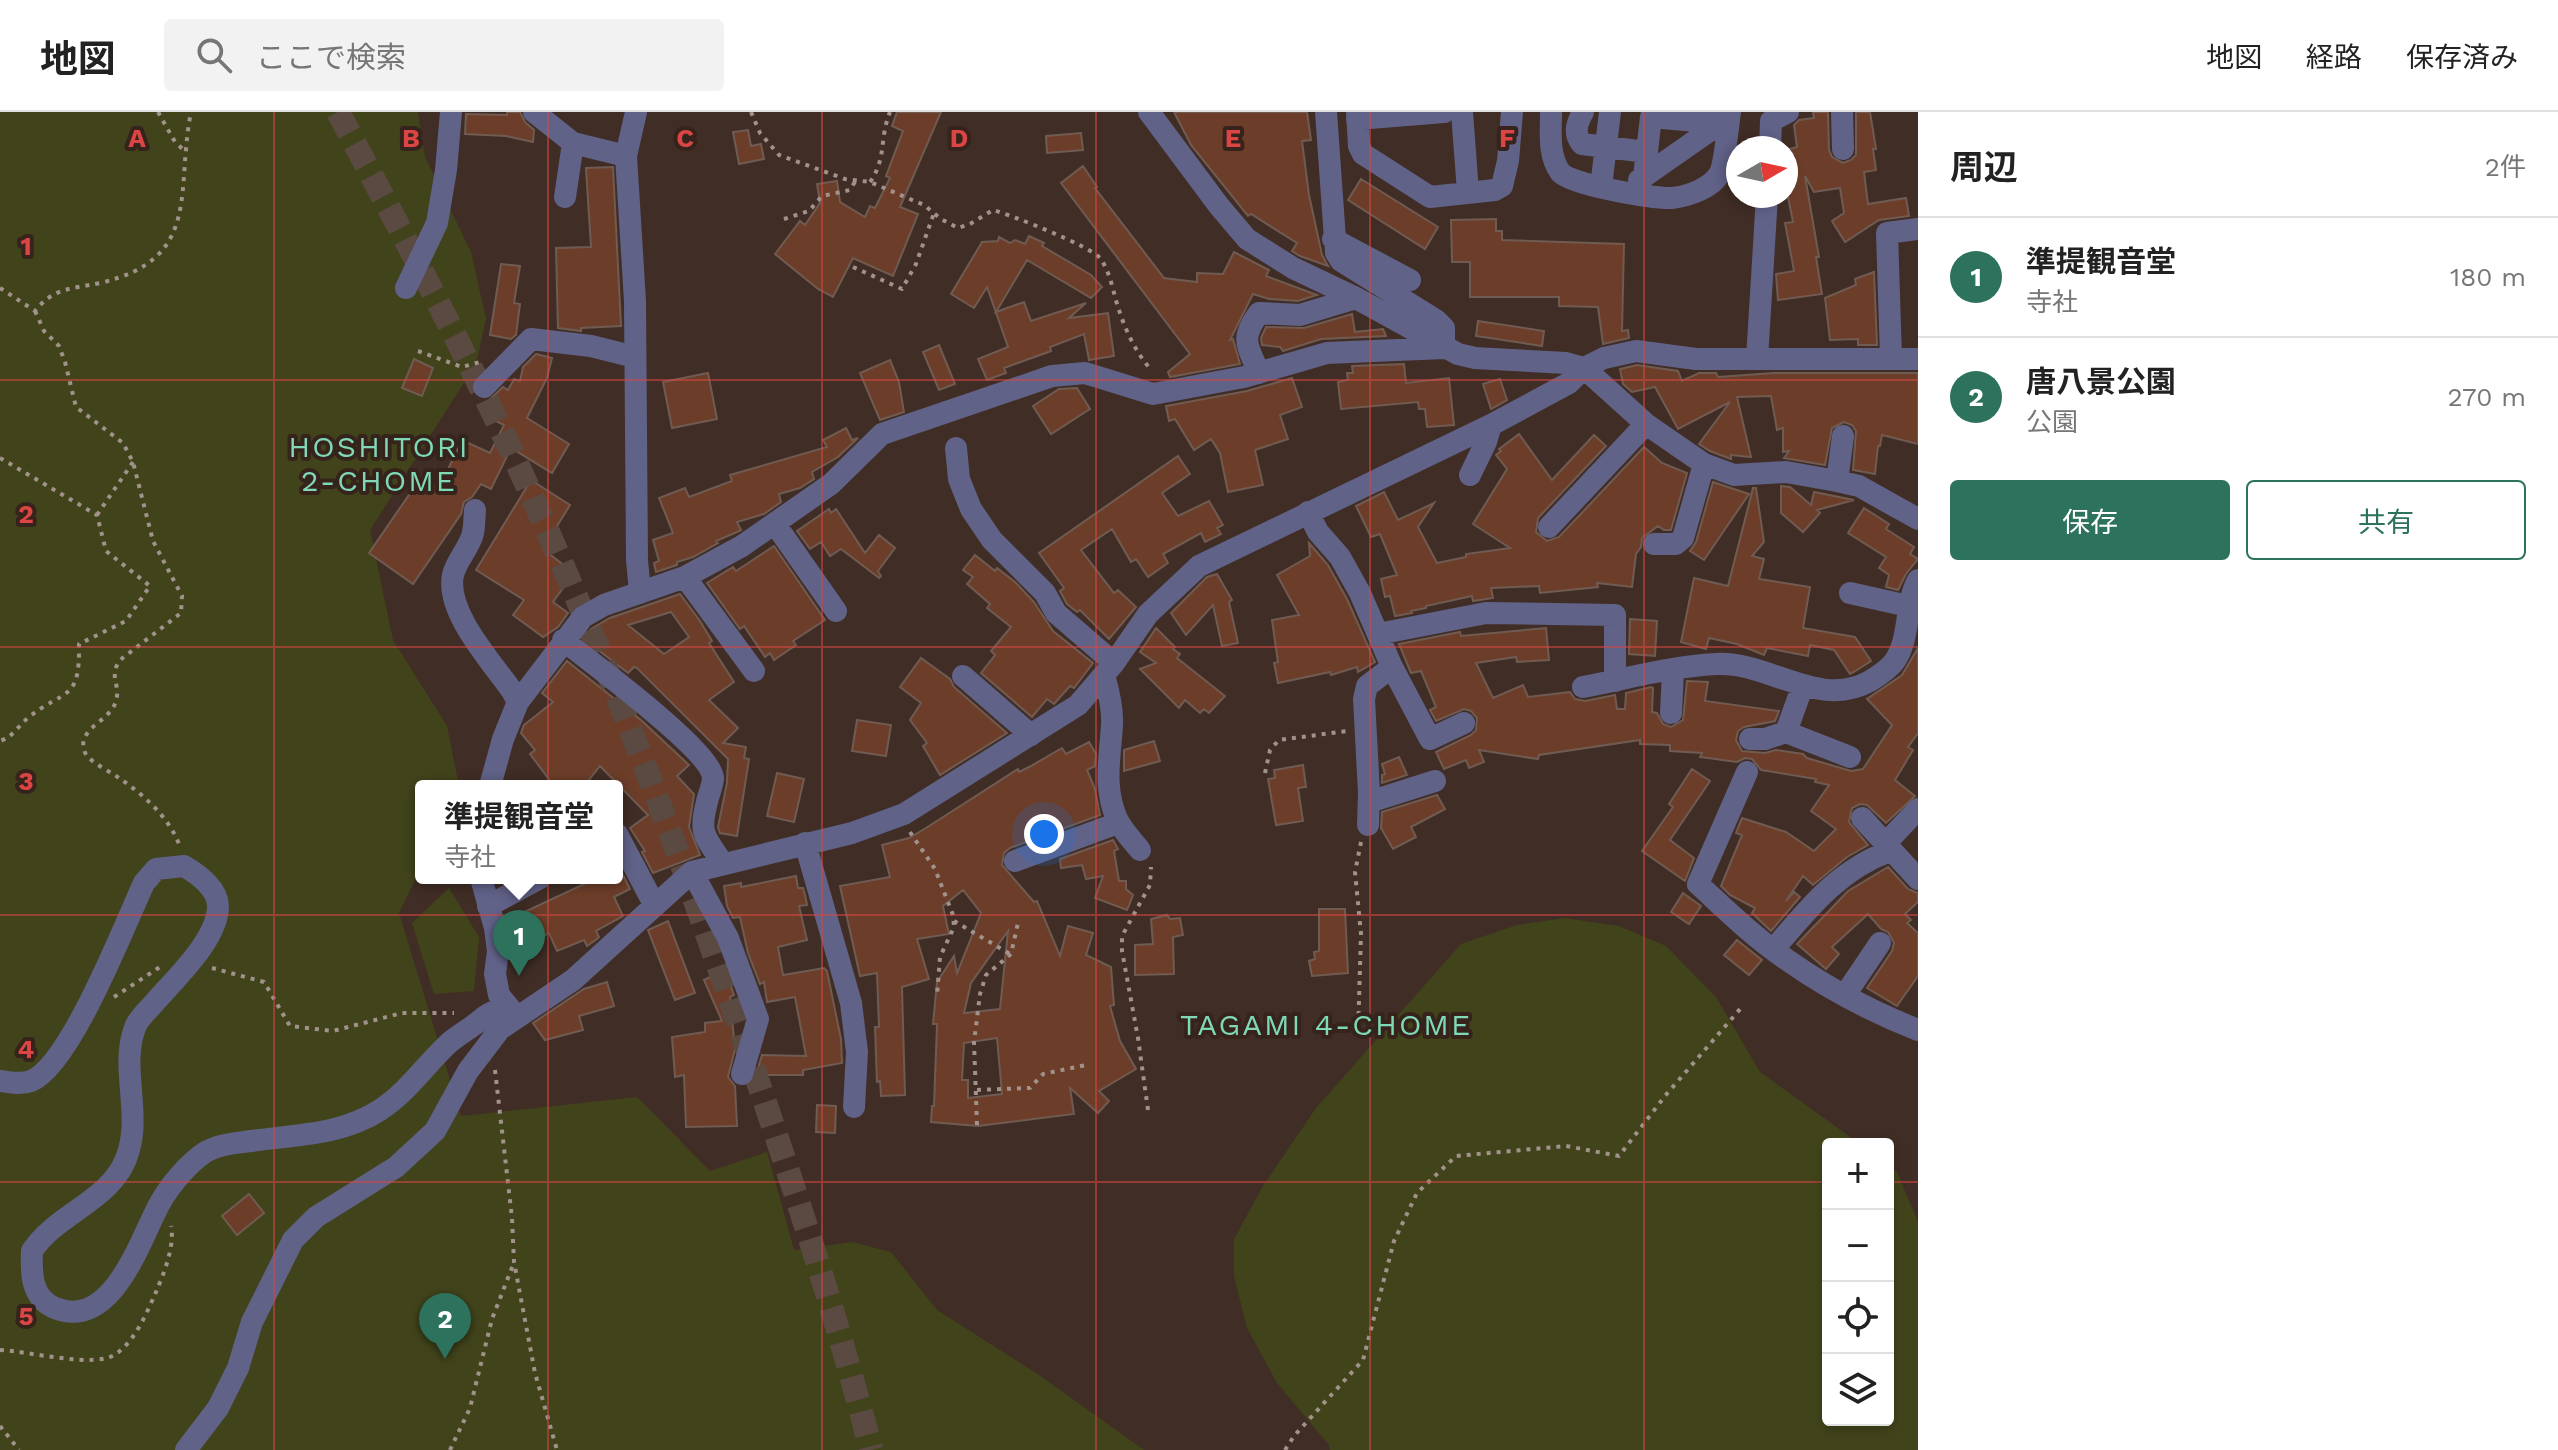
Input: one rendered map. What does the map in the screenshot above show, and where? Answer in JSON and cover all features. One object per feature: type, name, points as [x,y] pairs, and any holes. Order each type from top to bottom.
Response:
[{"type":"street","points":[[406,288],[437,223],[451,112]]},
{"type":"street","points":[[534,112],[573,143],[626,156]]},
{"type":"street","points":[[636,112],[626,156],[635,301],[637,560],[640,593]]},
{"type":"street","points":[[1149,112],[1247,239],[1293,268],[1356,298],[1444,348],[1475,358],[1566,363],[1584,368],[1646,424],[1704,464],[1734,475],[1786,472],[1859,486],[1918,519]]},
{"type":"street","points":[[1326,112],[1333,239],[1341,261],[1436,320],[1444,328],[1444,348]]},
{"type":"street","points":[[1444,112],[1357,116],[1359,146],[1368,159],[1430,197],[1495,190],[1502,186],[1508,161],[1512,112]]},
{"type":"street","points":[[1462,112],[1468,192]]},
{"type":"street","points":[[1551,112],[1552,152],[1560,171],[1567,178],[1670,198],[1689,195],[1706,187],[1720,172],[1726,117]]},
{"type":"street","points":[[1583,112],[1576,127],[1577,139],[1582,144],[1647,152]]},
{"type":"street","points":[[1601,187],[1610,112]]},
{"type":"street","points":[[1770,136],[1771,121],[1788,112]]},
{"type":"street","points":[[1842,112],[1843,149]]},
{"type":"street","points":[[1644,177],[1651,117],[1726,117]]},
{"type":"street","points":[[1624,191],[1726,117]]},
{"type":"street","points":[[565,197],[573,143]]},
{"type":"street","points":[[1757,359],[1766,208]]},
{"type":"street","points":[[1891,357],[1887,233],[1918,229]]},
{"type":"street","points":[[1333,239],[1410,280]]},
{"type":"street","points":[[1259,373],[1245,339],[1248,328],[1259,313],[1300,315],[1356,298]]},
{"type":"street","points":[[484,387],[531,339],[591,346],[635,357]]},
{"type":"street","points":[[492,780],[518,702],[583,617],[604,605],[685,577],[775,524],[831,484],[882,434],[1052,376],[1085,373],[1153,394],[1259,373],[1327,353],[1444,348]]},
{"type":"street","points":[[186,1450],[218,1408],[238,1368],[252,1322],[293,1240],[316,1217],[396,1167],[435,1131],[468,1071],[500,1029],[573,980],[692,872],[852,833],[904,814],[1078,705],[1109,669],[1148,614],[1199,566],[1491,425],[1569,383],[1584,368],[1604,358],[1636,351],[1696,359],[1918,359]]},
{"type":"street","points":[[1549,527],[1646,424]]},
{"type":"street","points":[[1470,475],[1491,425]]},
{"type":"street","points":[[1837,481],[1843,436]]},
{"type":"street","points":[[956,448],[959,479],[971,509],[992,540],[1045,593],[1056,613],[1109,669],[1112,724],[1107,780],[1118,823],[1140,850]]},
{"type":"street","points":[[1654,544],[1676,544],[1683,538],[1704,464]]},
{"type":"street","points":[[475,510],[472,539],[459,560],[453,578],[454,596],[463,622],[518,702]]},
{"type":"street","points":[[1308,512],[1318,532],[1340,557],[1360,593],[1392,667],[1430,739],[1464,723]]},
{"type":"street","points":[[775,524],[836,611]]},
{"type":"street","points":[[685,577],[754,671]]},
{"type":"street","points":[[1583,687],[1718,663],[1756,669],[1836,692],[1859,687],[1880,675],[1894,661],[1905,636],[1908,606],[1918,580]]},
{"type":"street","points":[[1850,593],[1908,606]]},
{"type":"street","points":[[1378,634],[1486,613],[1615,615],[1615,681]]},
{"type":"street","points":[[563,640],[648,707],[708,765],[713,779],[701,824],[723,864]]},
{"type":"street","points":[[1392,667],[1367,686],[1364,699],[1368,814],[1435,781]]},
{"type":"street","points":[[1671,713],[1673,671]]},
{"type":"street","points":[[963,676],[1031,735]]},
{"type":"street","points":[[1786,732],[1803,685]]},
{"type":"street","points":[[1750,739],[1765,739],[1786,732],[1850,757]]},
{"type":"street","points":[[1747,772],[1698,884],[1773,950],[1845,995],[1918,1030]]},
{"type":"street","points":[[1773,950],[1825,889],[1856,865],[1887,847],[1918,809]]},
{"type":"street","points":[[1862,818],[1918,879]]},
{"type":"street","points":[[1015,861],[1118,823]]},
{"type":"street","points":[[805,843],[851,1003],[857,1052],[854,1107]]},
{"type":"street","points":[[623,845],[655,906]]},
{"type":"street","points":[[0,1081],[21,1084],[36,1078],[56,1058],[87,1006],[144,883],[156,869],[184,866],[211,887],[218,905],[212,932],[137,1023],[130,1047],[133,1133],[120,1171],[53,1227],[32,1251],[33,1283],[39,1297],[51,1307],[63,1311],[81,1310],[98,1304],[113,1292],[161,1200],[195,1160],[207,1151],[225,1144],[335,1130],[365,1120],[397,1100],[450,1042],[492,1012],[517,1017]]},
{"type":"street","points":[[692,872],[728,938],[758,1019],[742,1074]]},
{"type":"street","points":[[482,884],[498,951],[495,974],[499,995],[517,1017]]},
{"type":"street","points":[[488,906],[529,884]]},
{"type":"street","points":[[1845,995],[1880,943]]},
{"type":"path","points":[[158,112],[175,142],[187,153]]},
{"type":"path","points":[[35,311],[46,297],[130,273],[160,254],[176,229],[181,211],[191,112]]},
{"type":"path","points":[[751,112],[760,133],[779,155],[870,182],[924,205],[958,228],[993,210],[1017,217],[1098,255],[1108,274],[1133,345],[1149,369],[1172,390]]},
{"type":"path","points":[[870,182],[880,168],[884,128],[890,112]]},
{"type":"path","points":[[784,219],[809,211],[822,196],[850,190],[856,180]]},
{"type":"path","points":[[853,267],[902,289],[916,264],[934,213]]},
{"type":"path","points":[[0,288],[35,311],[44,331],[59,346],[76,407],[123,443],[133,462],[153,541],[182,596],[181,613],[120,660],[113,669],[116,701],[84,739],[83,746],[86,755],[131,786],[164,819],[179,843],[184,866]]},
{"type":"path","points":[[418,351],[462,367],[521,350]]},
{"type":"path","points":[[0,458],[97,515],[106,551],[150,586],[126,621],[79,644],[80,670],[68,694],[30,716],[8,739],[0,741]]},
{"type":"path","points":[[97,515],[133,462]]},
{"type":"path","points":[[1265,773],[1270,750],[1279,740],[1366,729]]},
{"type":"path","points":[[904,814],[912,836],[935,869],[954,921],[940,957],[937,995]]},
{"type":"path","points":[[1358,1035],[1361,934],[1355,872],[1368,814]]},
{"type":"path","points":[[1140,850],[1151,863],[1153,874],[1122,936],[1122,951],[1148,1110]]},
{"type":"path","points":[[954,921],[1011,954]]},
{"type":"path","points":[[977,1125],[974,1042],[980,994],[986,975],[1011,954],[1018,923]]},
{"type":"path","points":[[87,1006],[117,996],[156,967],[187,965],[215,968],[264,982],[290,1026],[333,1031],[402,1013],[492,1012]]},
{"type":"path","points":[[1285,1450],[1363,1360],[1394,1241],[1417,1193],[1456,1156],[1566,1146],[1619,1156],[1665,1096],[1741,1008]]},
{"type":"path","points":[[491,1040],[511,1206],[514,1262],[535,1373],[557,1450]]},
{"type":"path","points":[[977,1090],[1030,1088],[1043,1074],[1086,1065]]},
{"type":"path","points":[[450,1450],[470,1408],[492,1319],[514,1262]]},
{"type":"path","points":[[0,1426],[19,1450]]},
{"type":"green space","points":[[0,112],[418,112],[425,157],[471,252],[486,319],[476,364],[370,530],[393,640],[447,726],[458,780],[415,780],[415,880],[399,913],[461,1116],[637,1097],[710,1171],[767,1152],[794,1250],[852,1242],[891,1252],[937,1310],[1039,1375],[1144,1450],[0,1450]]},
{"type":"green space","points":[[449,888],[479,937],[474,991],[434,994],[412,923]]},
{"type":"green space","points":[[1564,918],[1619,926],[1666,946],[1716,997],[1760,1072],[1852,1138],[1822,1138],[1822,1426],[1894,1426],[1894,1170],[1897,1172],[1918,1222],[1918,1450],[1330,1450],[1277,1383],[1247,1328],[1234,1276],[1234,1239],[1263,1186],[1316,1108],[1461,944],[1517,925]]},
{"type":"building","points":[[507,112],[520,112],[534,130],[533,142],[506,136],[465,134],[466,114],[507,115]]},
{"type":"building","points":[[897,112],[941,112],[900,207],[918,214],[893,276],[853,258],[833,297],[818,289],[775,254],[800,221],[805,225],[820,203],[817,184],[837,181],[840,202],[865,217],[870,206],[875,208],[890,178],[886,176],[903,131],[892,126]]},
{"type":"building","points":[[1174,112],[1307,112],[1311,140],[1302,141],[1309,195],[1322,255],[1328,266],[1292,251],[1297,243],[1251,214],[1248,216],[1191,145]]},
{"type":"building","points":[[1813,112],[1828,112],[1829,150],[1832,157],[1843,163],[1856,155],[1856,112],[1870,112],[1876,170],[1864,172],[1868,204],[1906,198],[1909,216],[1879,220],[1845,242],[1832,221],[1844,213],[1840,188],[1814,192],[1805,176],[1822,294],[1778,300],[1776,274],[1794,271],[1785,223],[1793,222],[1790,208],[1798,208],[1798,136],[1794,125],[1799,120],[1814,118]]},
{"type":"building","points":[[748,130],[751,146],[761,144],[764,159],[739,164],[733,132]]},
{"type":"building","points":[[1081,133],[1083,150],[1047,153],[1046,136]]},
{"type":"building","points":[[1083,166],[1095,188],[1164,278],[1197,282],[1197,273],[1223,274],[1234,252],[1269,270],[1266,276],[1317,295],[1298,301],[1269,299],[1253,294],[1230,340],[1233,339],[1240,364],[1170,377],[1168,372],[1190,354],[1061,183]]},
{"type":"building","points":[[613,167],[621,326],[581,328],[581,331],[558,328],[556,248],[591,247],[586,168]]},
{"type":"building","points":[[1361,179],[1438,227],[1425,249],[1348,200]]},
{"type":"building","points":[[1496,219],[1496,231],[1502,231],[1502,240],[1624,244],[1622,331],[1628,330],[1629,338],[1603,344],[1598,307],[1559,306],[1559,297],[1470,297],[1470,262],[1452,262],[1451,220]]},
{"type":"building","points":[[1029,236],[1091,275],[1102,287],[1091,298],[1027,260],[996,312],[1024,302],[1031,321],[1086,303],[1069,318],[1108,313],[1114,356],[1089,360],[1084,334],[1050,347],[1051,351],[1004,368],[1006,373],[987,380],[978,359],[1008,347],[987,287],[974,308],[951,294],[982,242],[998,241],[999,237],[1010,243],[1015,240],[1025,244]]},
{"type":"building","points":[[501,264],[520,266],[514,303],[520,304],[516,335],[511,339],[490,335]]},
{"type":"building","points":[[1874,272],[1877,345],[1858,345],[1858,339],[1830,340],[1825,298],[1856,285],[1855,279]]},
{"type":"building","points":[[1352,314],[1355,332],[1383,329],[1386,336],[1321,339],[1283,351],[1280,347],[1262,345],[1261,338],[1266,327],[1304,328]]},
{"type":"building","points":[[1478,321],[1544,331],[1542,346],[1476,336]]},
{"type":"building","points":[[939,345],[955,384],[939,390],[923,352]]},
{"type":"building","points":[[536,354],[552,358],[547,378],[527,418],[569,444],[552,473],[511,448],[491,489],[481,484],[464,502],[461,514],[413,584],[369,553],[422,476],[439,488],[462,440],[490,453],[504,425],[482,414],[489,400],[503,387],[508,390],[514,379],[520,381],[523,367]]},
{"type":"building","points":[[414,359],[433,368],[422,396],[402,388]]},
{"type":"building","points":[[890,360],[899,382],[904,412],[880,420],[860,373]]},
{"type":"building","points":[[1404,364],[1406,383],[1449,378],[1454,425],[1427,427],[1425,409],[1419,409],[1418,402],[1341,409],[1338,382],[1348,380],[1347,373],[1353,373],[1352,366]]},
{"type":"building","points":[[1637,365],[1678,371],[1682,381],[1699,373],[1716,373],[1718,377],[1774,373],[1918,373],[1918,444],[1882,435],[1875,474],[1853,470],[1856,431],[1844,422],[1832,428],[1825,465],[1784,458],[1789,451],[1783,452],[1783,428],[1777,430],[1771,396],[1737,397],[1751,457],[1731,455],[1731,459],[1699,444],[1730,402],[1678,429],[1655,387],[1632,392],[1623,384],[1620,369]]},
{"type":"building","points":[[708,373],[717,419],[672,428],[663,382]]},
{"type":"building","points":[[1292,378],[1302,407],[1280,415],[1288,439],[1255,450],[1263,485],[1228,492],[1220,453],[1211,439],[1194,450],[1175,419],[1169,421],[1166,406],[1247,391]]},
{"type":"building","points":[[1500,379],[1507,400],[1491,409],[1483,384]]},
{"type":"building","points":[[1077,388],[1090,409],[1051,434],[1033,406],[1059,389]]},
{"type":"building","points":[[846,428],[852,440],[858,438],[838,457],[812,472],[814,479],[800,488],[779,494],[781,502],[764,514],[737,522],[741,530],[716,541],[718,543],[693,557],[677,562],[677,565],[656,572],[654,563],[659,561],[653,540],[673,533],[659,498],[685,488],[689,497],[732,481],[730,475],[827,447],[823,440]]},
{"type":"building","points":[[1519,434],[1552,480],[1594,435],[1606,446],[1538,518],[1536,532],[1547,541],[1559,537],[1644,447],[1662,463],[1687,473],[1671,530],[1658,526],[1642,538],[1636,554],[1632,587],[1597,583],[1598,587],[1540,593],[1539,586],[1491,588],[1493,598],[1473,601],[1472,596],[1395,616],[1390,596],[1385,597],[1381,579],[1397,575],[1380,534],[1371,537],[1356,506],[1384,492],[1398,520],[1434,503],[1418,527],[1437,563],[1466,557],[1466,554],[1510,548],[1473,524],[1507,469],[1496,455],[1501,451],[1499,449]]},
{"type":"building","points":[[1178,456],[1190,474],[1162,493],[1178,516],[1209,501],[1223,525],[1217,528],[1221,534],[1205,542],[1201,533],[1163,554],[1168,563],[1148,577],[1136,559],[1131,562],[1112,529],[1081,550],[1114,593],[1118,590],[1136,607],[1109,639],[1080,610],[1077,612],[1067,604],[1060,591],[1064,588],[1039,553]]},
{"type":"building","points":[[531,480],[570,505],[543,549],[574,573],[553,602],[568,613],[558,627],[543,637],[513,615],[524,600],[476,570]]},
{"type":"building","points":[[1713,482],[1749,494],[1704,560],[1690,551],[1696,542]]},
{"type":"building","points":[[1781,486],[1790,487],[1811,505],[1814,492],[1854,500],[1817,510],[1820,513],[1803,532],[1781,513]]},
{"type":"building","points":[[1753,488],[1756,488],[1764,542],[1752,556],[1764,559],[1759,579],[1810,587],[1803,628],[1855,637],[1871,661],[1854,672],[1850,674],[1834,650],[1810,645],[1808,656],[1767,648],[1764,655],[1737,644],[1709,638],[1706,649],[1681,642],[1694,578],[1728,586]]},
{"type":"building","points":[[1864,508],[1889,524],[1886,529],[1914,547],[1910,554],[1918,559],[1898,590],[1886,587],[1889,575],[1879,568],[1886,557],[1848,533]]},
{"type":"building","points":[[829,509],[831,513],[836,509],[865,553],[879,535],[895,548],[878,571],[879,578],[841,549],[830,556],[821,542],[810,549],[797,531]]},
{"type":"building","points":[[1309,543],[1328,565],[1347,599],[1375,662],[1358,672],[1357,667],[1331,675],[1330,672],[1278,683],[1272,620],[1299,615],[1277,575],[1310,556]]},
{"type":"building","points":[[774,546],[825,620],[793,641],[796,645],[774,660],[770,653],[765,657],[744,626],[740,629],[707,583],[733,567],[736,571]]},
{"type":"building","points":[[975,555],[1015,582],[1034,602],[1053,631],[1093,663],[1074,688],[1070,686],[1054,704],[1047,699],[1032,717],[981,673],[995,655],[991,651],[1011,627],[987,608],[990,604],[967,584],[973,577],[963,570]]},
{"type":"building","points":[[1217,574],[1232,600],[1229,602],[1238,643],[1222,646],[1213,605],[1186,635],[1171,613],[1207,577]]},
{"type":"building","points":[[680,594],[712,641],[709,643],[734,682],[709,700],[738,728],[723,743],[746,747],[744,758],[749,759],[737,836],[720,833],[718,827],[727,783],[728,759],[637,668],[628,673],[584,639],[591,629],[610,618]],"holes":[[[671,612],[689,637],[664,654],[628,625]]]},
{"type":"building","points":[[1630,619],[1657,621],[1655,656],[1629,654]]},
{"type":"building","points":[[1156,628],[1180,654],[1177,658],[1225,696],[1209,713],[1204,709],[1200,713],[1185,700],[1179,708],[1140,669],[1156,663],[1140,652]]},
{"type":"building","points":[[1546,628],[1549,660],[1517,662],[1516,657],[1476,663],[1493,698],[1523,685],[1528,697],[1570,692],[1575,699],[1585,701],[1615,695],[1617,709],[1625,709],[1626,693],[1651,687],[1652,712],[1657,713],[1663,724],[1671,727],[1683,720],[1687,681],[1708,682],[1705,701],[1779,711],[1775,721],[1738,731],[1736,740],[1742,751],[1765,753],[1776,750],[1803,754],[1807,758],[1851,771],[1863,769],[1892,725],[1867,699],[1902,675],[1918,648],[1918,733],[1908,747],[1913,750],[1895,780],[1915,796],[1886,823],[1867,805],[1852,808],[1849,822],[1868,845],[1847,857],[1813,885],[1803,876],[1786,901],[1794,892],[1800,897],[1771,931],[1752,913],[1755,908],[1730,895],[1721,886],[1742,835],[1736,833],[1742,818],[1786,832],[1814,851],[1836,829],[1811,811],[1829,785],[1815,782],[1816,779],[1761,770],[1752,759],[1737,762],[1700,757],[1702,753],[1670,751],[1670,745],[1640,744],[1640,740],[1539,755],[1538,759],[1479,750],[1484,762],[1469,768],[1466,760],[1444,769],[1436,752],[1471,735],[1476,730],[1477,718],[1464,709],[1436,721],[1430,710],[1436,707],[1421,671],[1411,673],[1399,644],[1460,632],[1461,636]]},
{"type":"building","points":[[921,658],[950,679],[954,687],[1007,733],[940,775],[923,746],[927,743],[910,720],[921,703],[900,687]]},
{"type":"building","points":[[567,661],[641,720],[689,765],[677,776],[694,794],[689,827],[700,855],[653,873],[642,852],[645,851],[630,828],[648,815],[623,789],[623,780],[614,780],[600,766],[589,780],[550,780],[530,754],[535,750],[521,733],[524,725],[553,702],[542,693]]},
{"type":"building","points":[[857,720],[891,725],[886,756],[852,751]]},
{"type":"building","points":[[1154,741],[1160,761],[1124,771],[1124,750]]},
{"type":"building","points":[[1089,742],[1096,754],[1095,766],[1087,770],[1095,789],[1100,815],[1010,848],[1004,853],[1002,865],[1034,902],[1037,901],[1060,956],[1068,926],[1093,933],[1086,955],[1111,967],[1114,1005],[1110,1006],[1120,1041],[1136,1069],[1099,1091],[1109,1101],[1098,1113],[1070,1088],[1074,1114],[978,1126],[931,1122],[937,982],[954,956],[957,973],[981,913],[963,890],[943,906],[949,934],[917,939],[929,979],[902,987],[905,1095],[881,1096],[880,1081],[877,1082],[875,1027],[879,1027],[877,973],[860,976],[840,886],[890,877],[882,845],[909,838],[1018,769],[1019,772],[1062,748],[1066,754]],"holes":[[[1008,931],[1000,1009],[964,1013],[971,983]],[[997,1038],[1002,1094],[968,1098],[968,1080],[962,1080],[964,1043]]]},
{"type":"building","points":[[1399,757],[1407,775],[1382,783],[1382,775],[1385,774],[1382,764]]},
{"type":"building","points":[[1303,765],[1306,787],[1298,788],[1303,821],[1276,825],[1268,779],[1275,778],[1274,770]]},
{"type":"building","points":[[1692,769],[1710,781],[1670,840],[1694,858],[1685,881],[1642,851],[1673,807],[1669,804]]},
{"type":"building","points":[[777,773],[804,779],[794,822],[767,816]]},
{"type":"building","points":[[1437,795],[1445,809],[1411,827],[1416,837],[1393,849],[1381,828],[1382,812]]},
{"type":"building","points":[[1113,840],[1118,849],[1114,851],[1119,881],[1126,881],[1126,889],[1133,895],[1127,910],[1095,898],[1103,876],[1086,879],[1082,865],[1061,868],[1060,859]]},
{"type":"building","points":[[1888,867],[1908,889],[1918,893],[1918,902],[1905,914],[1911,920],[1907,923],[1918,933],[1918,976],[1897,1006],[1867,988],[1892,951],[1894,943],[1888,932],[1881,929],[1868,914],[1832,947],[1839,954],[1826,969],[1797,944],[1848,891]]},
{"type":"building","points":[[623,875],[630,889],[614,897],[623,916],[596,931],[599,937],[587,946],[584,940],[557,951],[549,933],[518,949],[507,920],[584,884],[623,884]]},
{"type":"building","points":[[796,876],[807,905],[799,906],[807,940],[778,947],[783,975],[824,968],[827,971],[841,1039],[842,1063],[803,1070],[803,1075],[756,1075],[762,1055],[806,1056],[795,997],[767,1002],[764,982],[760,984],[748,953],[740,917],[733,918],[727,906],[724,886],[741,883],[741,887]]},
{"type":"building","points":[[1683,893],[1701,906],[1689,924],[1671,912]]},
{"type":"building","points":[[1319,909],[1345,909],[1348,973],[1312,976],[1309,961],[1315,959],[1314,952],[1319,951]]},
{"type":"building","points":[[1167,915],[1170,919],[1180,918],[1183,935],[1173,937],[1174,974],[1135,975],[1135,945],[1153,944],[1151,919]]},
{"type":"building","points":[[668,921],[695,993],[675,1000],[648,930]]},
{"type":"building","points":[[1737,940],[1762,960],[1749,975],[1724,955]]},
{"type":"building","points":[[725,970],[734,995],[730,997],[735,1049],[728,1077],[735,1086],[737,1126],[686,1127],[684,1075],[675,1077],[672,1037],[705,1032],[705,1023],[722,1021],[704,980]]},
{"type":"building","points":[[607,982],[614,1006],[579,1016],[583,1030],[545,1040],[533,1023],[584,989]]},
{"type":"building","points":[[817,1105],[836,1106],[835,1133],[816,1132]]},
{"type":"building","points":[[249,1194],[264,1213],[237,1235],[222,1216]]},
{"type":"tunnel","points":[[338,112],[493,412],[628,722],[707,933],[772,1122],[832,1309],[871,1450]]},
{"type":"place","name":"準提観音堂","points":[[519,976]]},
{"type":"place","name":"唐八景公園","points":[[445,1359]]},
{"type":"district","name":"HOSHITORI 2-CHOME","points":[[379,463]]},
{"type":"district","name":"TAGAMI 4-CHOME","points":[[1326,1024]]}]
